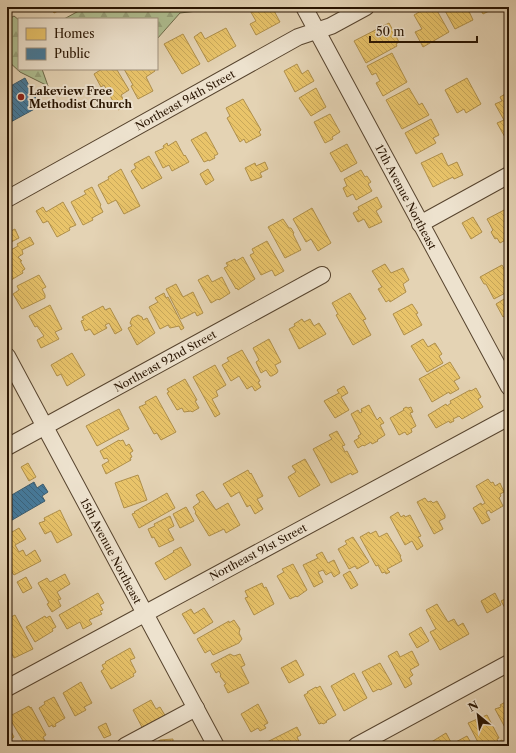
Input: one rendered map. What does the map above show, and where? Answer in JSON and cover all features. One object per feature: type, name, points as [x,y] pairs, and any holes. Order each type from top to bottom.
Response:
[{"type":"street","name":"17th Avenue Northeast","points":[[304,7],[509,387]]},
{"type":"street","name":"Northeast 94th Street","points":[[7,198],[291,41],[331,26],[366,7]]},
{"type":"street","points":[[420,224],[509,175]]},
{"type":"street","name":"Northeast 92nd Street","points":[[7,447],[322,275]]},
{"type":"street","name":"15th Avenue Northeast","points":[[7,356],[216,746]]},
{"type":"street","name":"Northeast 91st Street","points":[[7,688],[509,417]]},
{"type":"street","points":[[356,746],[509,663]]},
{"type":"street","points":[[125,746],[196,708]]},
{"type":"green space","points":[[86,7],[232,7],[180,13],[158,38],[158,18],[66,18]]},
{"type":"green space","points":[[14,16],[18,19],[18,70],[42,70],[48,86],[20,72],[7,60],[7,20]]},
{"type":"building: Homes","points":[[51,7],[66,7],[54,13]]},
{"type":"building: Homes","points":[[248,7],[272,7],[280,22],[256,35],[250,24],[256,21]]},
{"type":"building: Homes","points":[[428,7],[435,7],[449,32],[423,47],[415,32],[422,29],[414,15]]},
{"type":"building: Homes","points":[[443,7],[467,7],[473,20],[455,29]]},
{"type":"building: Homes","points":[[479,7],[497,7],[483,14]]},
{"type":"building: Homes","points":[[389,23],[399,42],[396,44],[397,46],[366,63],[354,41]]},
{"type":"building: Homes","points":[[226,28],[236,46],[208,62],[194,37],[201,32],[205,39]]},
{"type":"building: Homes","points":[[183,34],[200,64],[182,74],[164,44]]},
{"type":"building: Homes","points":[[392,53],[407,82],[383,96],[376,83],[380,81],[376,73],[372,75],[367,66]]},
{"type":"building: Homes","points":[[297,64],[302,74],[308,70],[314,81],[295,92],[284,71]]},
{"type":"building: Homes","points":[[100,70],[117,70],[129,90],[121,95],[126,105],[118,110],[104,85],[101,87],[94,74]]},
{"type":"building: Homes","points":[[125,70],[154,70],[146,77],[153,91],[138,99],[131,86],[133,85]]},
{"type":"building: Homes","points":[[467,78],[481,104],[466,113],[464,109],[457,113],[445,90]]},
{"type":"building: Homes","points":[[316,88],[326,107],[311,116],[299,98]]},
{"type":"building: Homes","points":[[409,88],[419,105],[422,103],[429,115],[402,129],[386,100]]},
{"type":"building: Homes","points":[[507,93],[509,96],[509,137],[506,139],[497,123],[504,120],[495,104],[502,101],[500,97]]},
{"type":"building: Homes","points":[[243,99],[261,130],[259,132],[261,135],[246,143],[244,139],[240,142],[227,118],[230,116],[226,108]]},
{"type":"building: Homes","points":[[330,114],[340,132],[332,137],[333,139],[325,143],[314,122]]},
{"type":"building: Homes","points":[[431,119],[439,135],[433,138],[436,143],[416,154],[405,133]]},
{"type":"building: Homes","points":[[206,132],[218,154],[214,156],[215,158],[204,162],[191,140]]},
{"type":"building: Homes","points":[[176,141],[189,162],[172,171],[169,165],[163,168],[155,152],[164,148],[163,146],[167,143],[168,146]]},
{"type":"building: Homes","points":[[347,144],[357,163],[341,172],[330,153]]},
{"type":"building: Homes","points":[[442,153],[448,166],[457,162],[463,175],[454,179],[453,177],[433,187],[421,163]]},
{"type":"building: Homes","points":[[149,156],[162,178],[142,189],[131,171],[136,168],[134,164]]},
{"type":"building: Homes","points":[[265,162],[268,169],[260,173],[262,177],[251,181],[245,168],[255,163],[256,166]]},
{"type":"building: Homes","points":[[121,169],[140,206],[124,214],[116,200],[108,204],[98,185],[109,179],[108,177]]},
{"type":"building: Homes","points":[[208,169],[214,180],[206,185],[200,174]]},
{"type":"building: Homes","points":[[361,170],[365,177],[367,176],[371,182],[368,184],[372,191],[356,200],[353,194],[347,197],[343,188],[347,186],[344,179]]},
{"type":"building: Homes","points":[[92,187],[103,212],[92,218],[93,220],[83,225],[71,202],[86,194],[84,191]]},
{"type":"building: Homes","points":[[377,197],[382,207],[376,211],[382,222],[369,228],[364,219],[358,222],[353,213],[359,210],[358,207]]},
{"type":"building: Homes","points":[[63,202],[76,225],[69,228],[70,230],[57,237],[48,221],[43,223],[36,211],[43,207],[46,212]]},
{"type":"building: Homes","points":[[312,208],[331,243],[318,251],[311,239],[306,242],[293,219]]},
{"type":"building: Homes","points":[[506,209],[509,215],[509,238],[500,243],[497,238],[495,239],[491,232],[493,230],[487,219]]},
{"type":"building: Homes","points":[[473,217],[482,232],[471,239],[462,223]]},
{"type":"building: Homes","points":[[283,219],[294,233],[293,234],[301,250],[285,258],[268,227]]},
{"type":"building: Homes","points":[[9,228],[11,231],[15,229],[19,238],[7,244],[7,229]]},
{"type":"building: Homes","points":[[30,237],[34,244],[22,250],[23,254],[18,257],[22,261],[20,261],[25,269],[22,271],[23,273],[11,280],[7,273],[7,252],[18,246],[17,244]]},
{"type":"building: Homes","points":[[267,241],[284,271],[275,276],[272,270],[261,275],[250,255],[254,253],[252,249]]},
{"type":"building: Homes","points":[[243,257],[255,279],[238,290],[224,268],[228,266],[226,263],[235,259],[236,261]]},
{"type":"building: Homes","points":[[385,264],[391,273],[403,268],[409,280],[403,284],[406,292],[390,302],[389,300],[386,302],[378,289],[382,287],[372,271]]},
{"type":"building: Homes","points":[[502,265],[509,277],[509,291],[494,299],[486,284],[484,284],[480,277]]},
{"type":"building: Homes","points":[[39,275],[46,287],[42,289],[45,298],[22,309],[13,294],[19,290],[17,286]]},
{"type":"building: Homes","points":[[208,275],[212,282],[222,277],[230,293],[211,303],[198,280]]},
{"type":"building: Homes","points":[[176,284],[183,297],[193,292],[203,313],[197,316],[195,312],[181,319],[166,289]]},
{"type":"building: Homes","points":[[164,293],[166,298],[168,297],[184,328],[181,330],[179,326],[170,328],[168,325],[160,329],[149,307],[158,302],[155,298]]},
{"type":"building: Homes","points":[[350,293],[366,319],[363,320],[371,335],[353,345],[336,315],[338,314],[332,303]]},
{"type":"building: Homes","points":[[509,296],[509,313],[503,317],[496,304]]},
{"type":"building: Homes","points":[[412,304],[418,313],[416,314],[422,325],[404,335],[393,314]]},
{"type":"building: Homes","points":[[50,305],[62,329],[55,332],[59,339],[41,348],[37,340],[44,336],[37,326],[35,327],[29,316]]},
{"type":"building: Homes","points":[[103,306],[105,310],[110,308],[122,330],[115,334],[109,323],[105,325],[107,328],[94,335],[90,329],[85,331],[81,321],[84,320],[82,317]]},
{"type":"building: Homes","points":[[138,315],[142,317],[143,320],[147,318],[155,333],[137,345],[128,328],[132,326],[130,323],[132,318]]},
{"type":"building: Homes","points":[[302,319],[304,322],[310,319],[314,326],[319,323],[326,334],[299,349],[289,329],[295,326],[294,324]]},
{"type":"building: Homes","points":[[269,339],[281,362],[275,365],[278,371],[272,376],[270,376],[266,370],[261,373],[256,362],[259,360],[253,348]]},
{"type":"building: Homes","points":[[423,339],[428,347],[435,343],[442,354],[439,356],[443,363],[427,372],[411,346]]},
{"type":"building: Homes","points":[[242,350],[260,381],[258,382],[261,387],[255,391],[252,386],[247,389],[239,376],[231,381],[222,365],[229,361],[227,358]]},
{"type":"building: Homes","points":[[72,353],[85,375],[67,386],[61,374],[57,376],[51,365]]},
{"type":"building: Homes","points":[[450,362],[460,378],[454,381],[459,389],[450,394],[449,392],[432,402],[419,379]]},
{"type":"building: Homes","points":[[215,365],[226,385],[216,391],[218,396],[212,399],[220,414],[215,417],[193,377]]},
{"type":"building: Homes","points":[[185,379],[197,400],[195,401],[199,408],[192,412],[184,412],[182,408],[177,410],[167,393],[169,392],[167,389]]},
{"type":"building: Homes","points":[[344,386],[348,393],[341,397],[349,410],[335,418],[324,401],[339,393],[337,390]]},
{"type":"building: Homes","points":[[476,388],[481,397],[478,399],[483,407],[462,419],[459,416],[453,419],[454,421],[450,423],[449,421],[436,428],[428,415],[446,404],[447,406],[451,403],[450,401]]},
{"type":"building: Homes","points":[[156,396],[176,432],[161,440],[157,433],[154,434],[139,407],[146,404],[145,402]]},
{"type":"building: Homes","points":[[369,405],[377,420],[380,417],[384,423],[380,425],[385,435],[372,444],[371,442],[358,448],[354,441],[359,438],[358,436],[361,434],[351,414],[358,410],[360,413],[362,412],[361,409]]},
{"type":"building: Homes","points":[[406,407],[411,407],[413,412],[410,413],[416,426],[411,429],[412,432],[407,435],[405,432],[399,435],[390,418],[404,410],[403,409]]},
{"type":"building: Homes","points":[[119,409],[129,429],[97,446],[86,426]]},
{"type":"building: Homes","points":[[337,431],[345,445],[342,446],[345,452],[347,451],[358,472],[352,475],[351,473],[331,483],[313,449],[332,439],[329,435]]},
{"type":"building: Homes","points":[[119,440],[123,440],[126,446],[129,444],[133,451],[130,453],[132,457],[130,458],[131,460],[106,474],[102,465],[109,461],[107,458],[104,459],[100,451]]},
{"type":"building: Homes","points":[[305,459],[320,485],[299,497],[288,477],[296,472],[292,466]]},
{"type":"building: Homes","points":[[28,463],[36,477],[29,481],[21,467]]},
{"type":"building: Homes","points":[[248,470],[263,496],[257,499],[263,509],[255,514],[250,505],[247,507],[239,492],[231,497],[223,484]]},
{"type":"building: Homes","points":[[138,475],[147,500],[124,508],[115,483]]},
{"type":"building: Homes","points":[[488,479],[491,483],[493,482],[495,486],[500,483],[504,492],[500,494],[501,496],[499,498],[503,506],[491,513],[489,510],[486,512],[490,520],[482,524],[473,508],[481,503],[482,505],[485,503],[476,486]]},
{"type":"building: Homes","points":[[203,491],[216,510],[228,503],[240,525],[226,533],[224,529],[209,536],[193,507],[200,502],[196,495]]},
{"type":"building: Homes","points":[[167,493],[175,508],[139,528],[132,514]]},
{"type":"building: Homes","points":[[425,498],[428,502],[431,501],[433,503],[437,501],[445,515],[445,518],[439,521],[443,529],[434,534],[417,502]]},
{"type":"building: Homes","points":[[186,507],[194,521],[180,528],[173,514]]},
{"type":"building: Homes","points":[[60,510],[72,535],[57,543],[51,531],[45,534],[39,523],[45,521],[44,518]]},
{"type":"building: Homes","points":[[398,512],[401,517],[404,515],[405,517],[410,515],[421,536],[418,537],[423,546],[417,550],[412,541],[405,545],[390,517]]},
{"type":"building: Homes","points":[[170,516],[174,526],[168,529],[174,540],[159,547],[154,537],[152,538],[148,529],[155,526],[154,524]]},
{"type":"building: Homes","points":[[19,528],[26,539],[15,545],[19,552],[23,550],[26,556],[35,550],[41,561],[14,575],[7,562],[7,535]]},
{"type":"building: Homes","points":[[376,531],[379,537],[387,533],[401,556],[402,561],[387,569],[390,572],[386,574],[385,572],[382,573],[378,565],[376,566],[360,537],[369,532],[370,534]]},
{"type":"building: Homes","points":[[353,537],[369,562],[357,569],[355,566],[349,569],[338,549],[347,544],[345,541]]},
{"type":"building: Homes","points":[[181,547],[191,565],[165,580],[155,563]]},
{"type":"building: Homes","points":[[322,552],[328,563],[334,560],[340,573],[334,577],[331,572],[326,575],[323,570],[318,572],[323,582],[314,587],[303,565],[318,558],[316,555]]},
{"type":"building: Homes","points":[[293,564],[307,590],[297,597],[296,596],[290,599],[277,576],[284,572],[282,569]]},
{"type":"building: Homes","points":[[350,571],[358,585],[351,589],[343,575]]},
{"type":"building: Homes","points":[[65,574],[70,584],[57,592],[61,599],[58,600],[61,606],[52,612],[47,604],[49,603],[38,583],[47,578],[50,582]]},
{"type":"building: Homes","points":[[26,577],[32,588],[23,593],[17,582]]},
{"type":"building: Homes","points":[[262,583],[264,588],[266,587],[274,604],[254,615],[245,598],[248,597],[245,591]]},
{"type":"building: Homes","points":[[509,583],[509,593],[505,585]]},
{"type":"building: Homes","points":[[98,593],[104,603],[100,605],[103,610],[100,611],[102,614],[89,620],[92,624],[83,629],[80,622],[67,629],[59,615]]},
{"type":"building: Homes","points":[[495,593],[501,605],[487,613],[481,601]]},
{"type":"building: Homes","points":[[509,597],[509,615],[501,601]]},
{"type":"building: Homes","points":[[437,604],[448,622],[454,619],[458,626],[463,623],[469,634],[440,650],[430,632],[436,629],[426,610]]},
{"type":"building: Homes","points":[[204,608],[213,622],[194,634],[182,614],[191,609],[194,614]]},
{"type":"building: Homes","points":[[15,615],[33,649],[14,658],[7,644],[7,619]]},
{"type":"building: Homes","points":[[45,616],[46,618],[50,616],[56,627],[52,629],[53,631],[35,642],[26,627]]},
{"type":"building: Homes","points":[[234,620],[240,629],[239,633],[242,639],[239,643],[213,655],[210,650],[205,653],[197,639],[229,621],[229,623]]},
{"type":"building: Homes","points":[[421,627],[429,641],[417,648],[409,634]]},
{"type":"building: Homes","points":[[130,648],[135,658],[130,660],[136,672],[133,674],[134,676],[111,689],[101,671],[104,669],[102,665]]},
{"type":"building: Homes","points":[[397,651],[400,657],[412,651],[419,665],[410,670],[413,675],[409,678],[412,684],[405,688],[388,656]]},
{"type":"building: Homes","points":[[230,654],[234,656],[240,654],[245,665],[241,667],[249,683],[228,693],[224,685],[226,684],[220,676],[219,671],[216,673],[211,664]]},
{"type":"building: Homes","points":[[296,660],[304,675],[289,683],[281,668]]},
{"type":"building: Homes","points":[[380,663],[392,684],[373,692],[362,672]]},
{"type":"building: Homes","points":[[354,673],[367,698],[344,711],[331,686]]},
{"type":"building: Homes","points":[[81,682],[92,703],[84,707],[86,710],[75,716],[63,693]]},
{"type":"building: Homes","points":[[320,686],[336,715],[323,724],[319,724],[304,695]]},
{"type":"building: Homes","points":[[54,697],[65,718],[55,724],[56,726],[53,727],[52,725],[49,727],[39,708],[45,704],[44,702]]},
{"type":"building: Homes","points":[[151,700],[156,709],[160,707],[166,717],[144,731],[133,710]]},
{"type":"building: Homes","points":[[509,700],[508,733],[495,709],[501,707],[500,705]]},
{"type":"building: Homes","points":[[258,704],[268,723],[264,725],[266,728],[260,731],[258,728],[251,732],[241,714]]},
{"type":"building: Homes","points":[[29,706],[30,708],[31,707],[46,735],[43,737],[45,741],[35,746],[32,746],[31,743],[26,746],[10,719],[10,716]]},
{"type":"building: Homes","points":[[487,715],[499,738],[497,739],[498,742],[502,740],[505,746],[491,746],[491,743],[485,746],[480,746],[468,723]]},
{"type":"building: Homes","points":[[106,723],[111,735],[104,738],[98,727]]},
{"type":"building: Homes","points":[[7,724],[14,737],[7,742]]},
{"type":"building: Homes","points":[[297,727],[301,735],[297,737],[301,746],[264,746],[263,744]]},
{"type":"building: Homes","points":[[446,733],[452,744],[467,736],[473,746],[429,746],[428,744]]},
{"type":"building: Homes","points":[[173,739],[173,746],[151,746],[160,740]]},
{"type":"building: Public","name":"Lakeview Free Methodist Church","points":[[25,78],[40,106],[7,124],[7,88]]},
{"type":"building: Public","points":[[34,482],[37,488],[43,484],[48,492],[42,496],[45,501],[7,523],[7,494],[8,493],[10,496]]},
{"type":"place","name":"Lakeview Free Methodist Church","points":[[21,97]]}]
